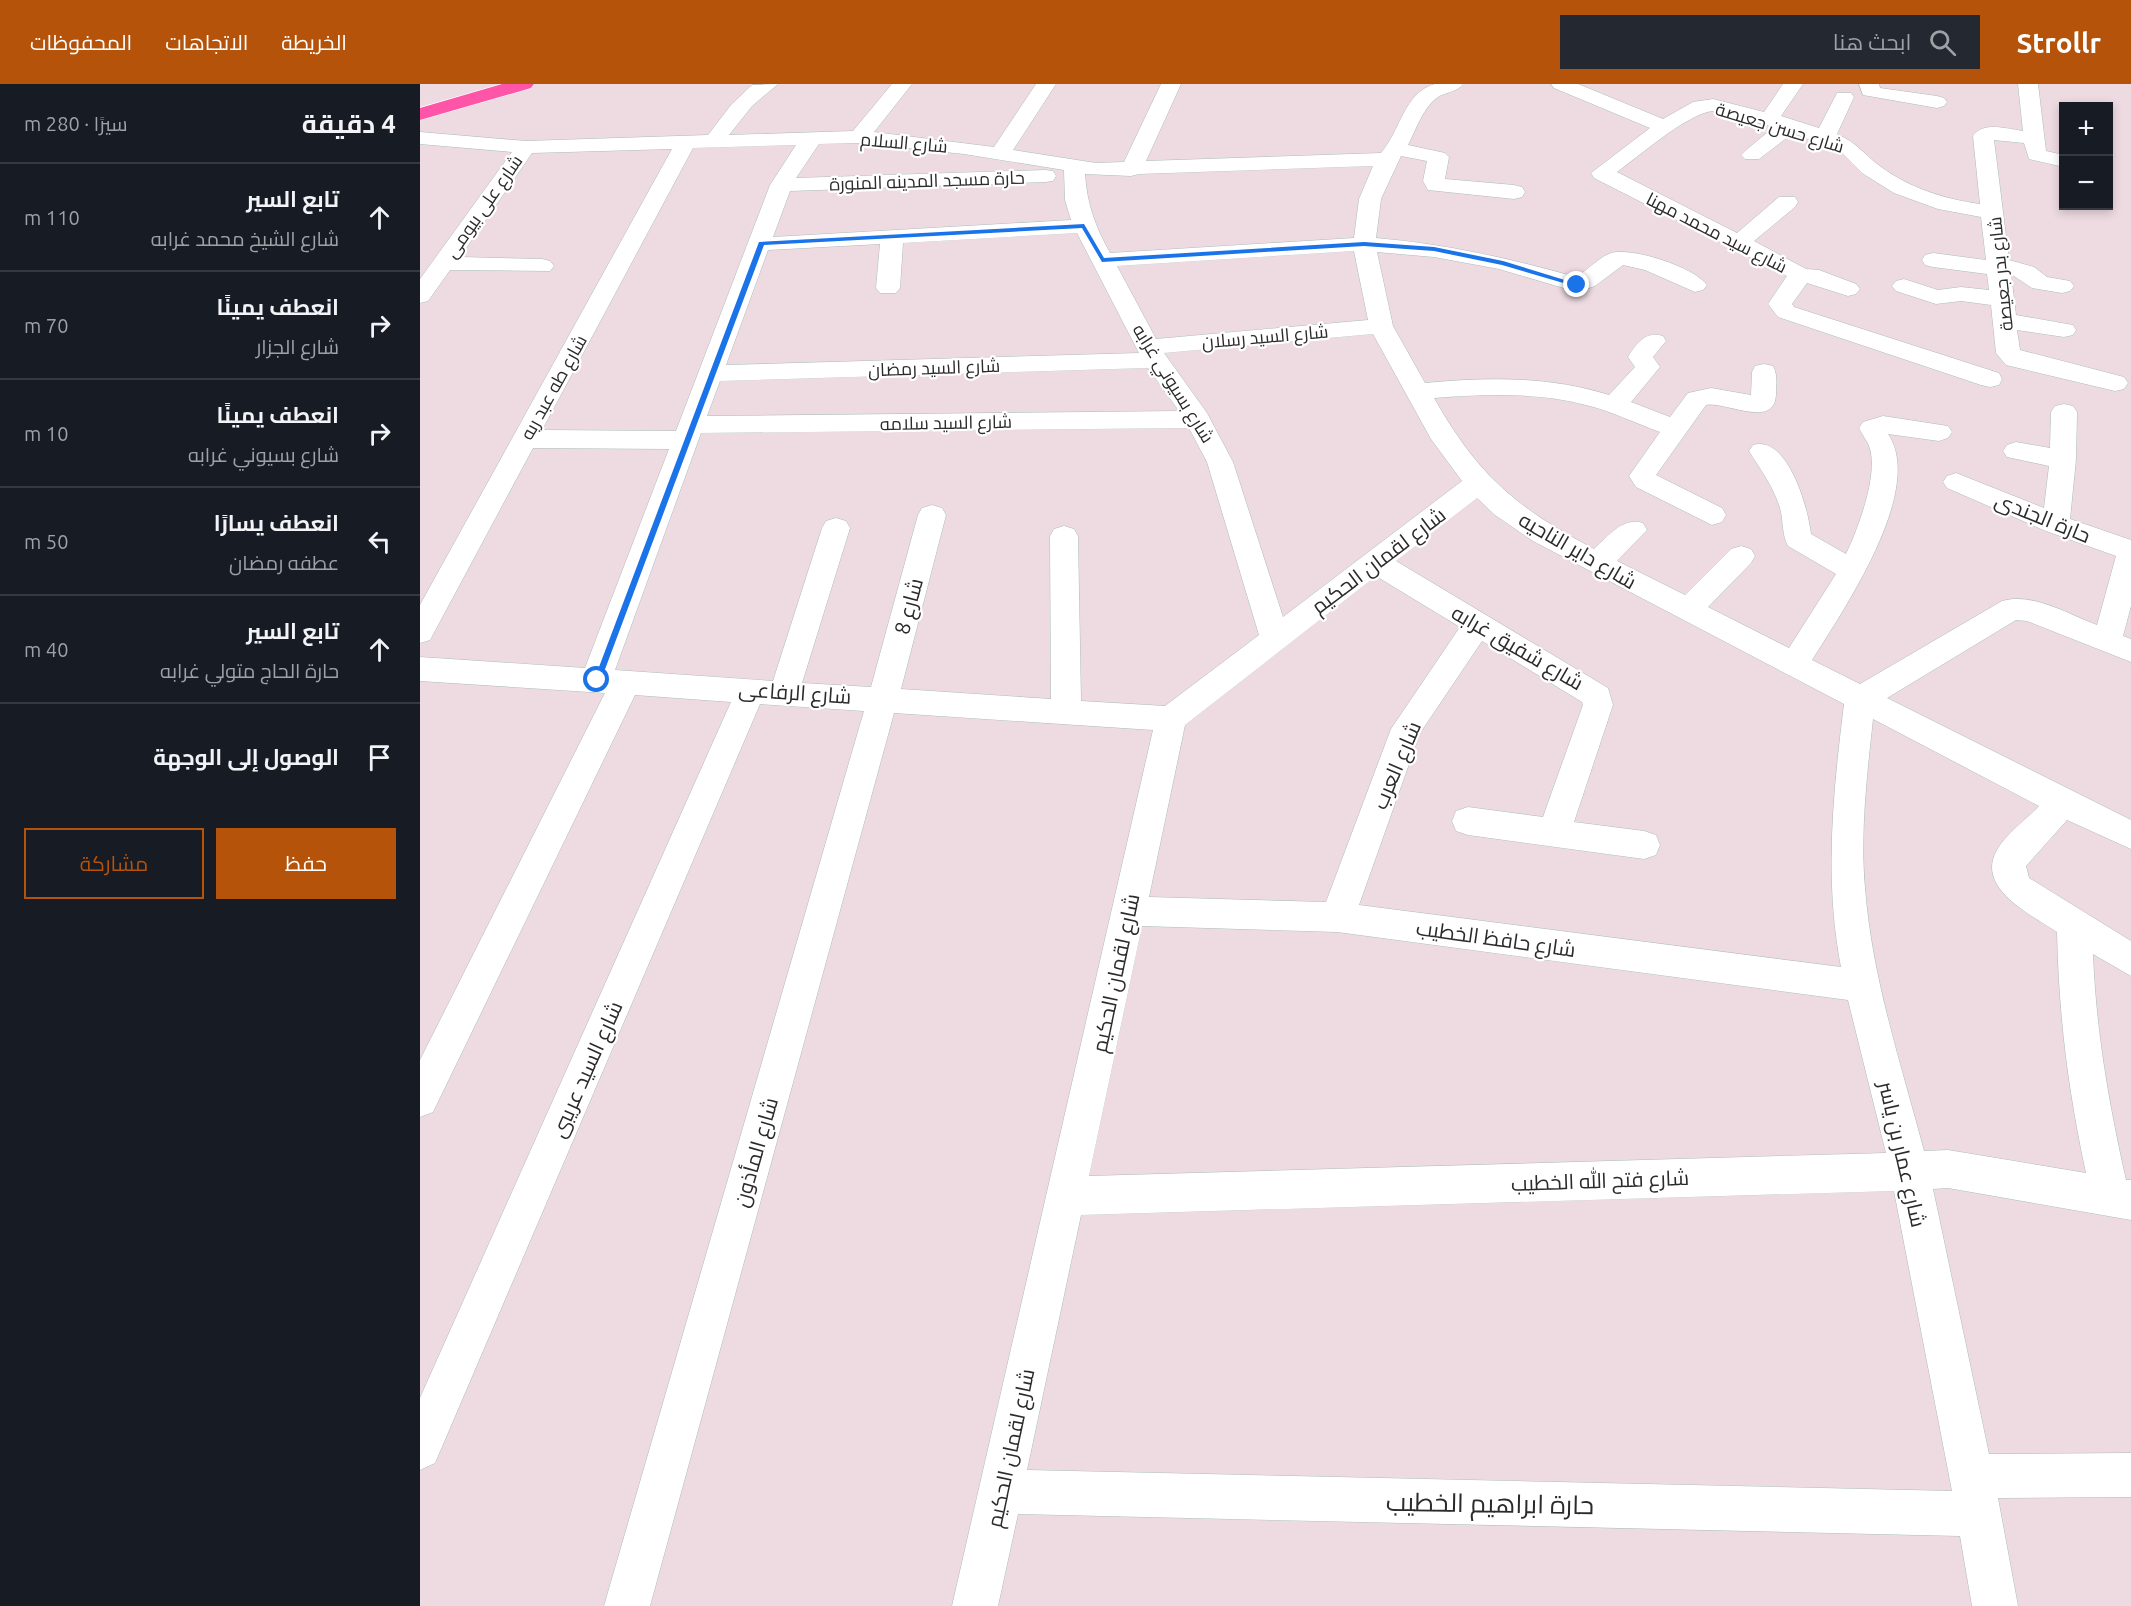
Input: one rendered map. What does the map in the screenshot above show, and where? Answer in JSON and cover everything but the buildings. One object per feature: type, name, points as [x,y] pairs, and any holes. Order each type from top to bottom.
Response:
[{"type":"highway","points":[[420,114],[524,84]]},
{"type":"street","points":[[714,141],[749,97],[768,84]]},
{"type":"street","points":[[859,137],[902,84]]},
{"type":"street","points":[[1000,154],[1046,84]]},
{"type":"street","points":[[1131,170],[1171,84]]},
{"type":"street","points":[[1561,84],[1657,122],[1662,128]]},
{"type":"street","points":[[1752,155],[1777,124],[1793,84]]},
{"type":"street","points":[[1869,84],[1870,91],[1874,93],[1937,102]]},
{"type":"street","points":[[2028,84],[2036,155],[2059,160]]},
{"type":"street","name":"شارع داير الناحيه","points":[[1428,93],[1391,154],[1370,199],[1364,244],[1381,326],[1444,439],[1478,483],[1505,508],[1543,534],[2063,803],[2131,835]]},
{"type":"street","points":[[1825,138],[1844,97]]},
{"type":"street","name":"شارع حسن جعيصة","points":[[1662,128],[1708,105],[1825,138],[1855,152],[1870,169],[1893,186],[1935,202],[1958,208],[1994,212]]},
{"type":"street","name":"شارع سيد محمد مهنا","points":[[1662,128],[1601,171],[1609,178],[1796,272],[1799,278],[1780,304],[1786,312],[1990,379]]},
{"type":"street","name":"شارع بدر جعيصة","points":[[2033,138],[1984,134],[2008,353],[2015,359],[2115,382]]},
{"type":"street","name":"شارع السلام","points":[[420,138],[526,147],[859,137],[1000,154],[1074,171],[1131,170],[1391,154],[1438,157],[1434,180],[1436,185],[1514,192]]},
{"type":"street","points":[[420,1100],[611,681],[690,432],[781,185],[800,153],[813,139]]},
{"type":"street","name":"شارع طه عبد ربه","points":[[420,632],[686,142]]},
{"type":"street","name":"شارع على بيومى","points":[[420,296],[526,147]]},
{"type":"street","name":"حارة مسجد المدينه المنورة","points":[[781,185],[1074,171]]},
{"type":"street","name":"شارع بسيوني غرابه","points":[[1074,171],[1076,200],[1084,226],[1152,354],[1198,419],[1220,462],[1275,639]]},
{"type":"street","points":[[1738,243],[1787,202]]},
{"type":"street","points":[[761,244],[1084,226]]},
{"type":"street","points":[[888,288],[892,236]]},
{"type":"street","points":[[1102,260],[1364,244],[1434,249],[1503,263],[1577,285],[1584,284],[1614,259],[1630,258],[1695,285]]},
{"type":"street","points":[[1933,260],[2024,270],[2040,283],[2062,286]]},
{"type":"street","points":[[443,263],[542,266]]},
{"type":"street","points":[[1799,278],[1811,275],[1848,289]]},
{"type":"street","points":[[1904,286],[1936,297],[1961,294],[2064,330]]},
{"type":"street","name":"شارع السيد رسلان","points":[[1152,354],[1381,326]]},
{"type":"street","points":[[1613,406],[1646,369],[1648,365],[1640,357],[1654,340]]},
{"type":"street","name":"شارع السيد رمضان","points":[[712,373],[1152,354]]},
{"type":"street","points":[[1918,384],[1922,357]]},
{"type":"street","points":[[1712,515],[1643,479],[1697,399],[1703,396],[1755,406],[1762,403],[1764,372]]},
{"type":"street","points":[[1417,392],[1472,386],[1528,387],[1585,396],[1676,429]]},
{"type":"street","points":[[2056,524],[2063,459],[2064,412]]},
{"type":"street","name":"شارع السيد سلامه","points":[[525,439],[690,432],[1198,419]]},
{"type":"street","points":[[1794,665],[1851,570],[1880,506],[1884,449],[1872,428],[1883,425],[1939,432]]},
{"type":"street","points":[[2016,451],[2063,459]]},
{"type":"street","points":[[1762,452],[1782,478],[1794,507],[1798,539],[1851,570]]},
{"type":"street","name":"حارة الجندى","points":[[1956,482],[2056,524],[2131,551]]},
{"type":"street","name":"شارع لقمان الحكيم","points":[[975,1606],[1171,719],[1478,483]]},
{"type":"street","name":"شارع 8","points":[[883,698],[932,515]]},
{"type":"street","name":"شارع السيد عريبى","points":[[420,1448],[767,691],[836,528]]},
{"type":"street","points":[[1597,563],[1633,530]]},
{"type":"street","points":[[1064,536],[1066,711]]},
{"type":"street","points":[[1860,699],[2012,609],[2030,611],[2119,646],[2131,551]]},
{"type":"street","points":[[1688,610],[1741,556]]},
{"type":"street","name":"شارع شفيق غرابه","points":[[1375,562],[1597,696],[1598,705],[1554,833]]},
{"type":"street","name":"شارع العرب","points":[[1337,917],[1406,729],[1478,624]]},
{"type":"street","name":"شارع الرفاعى","points":[[420,669],[883,698],[1171,719]]},
{"type":"street","name":"شارع المأذون","points":[[627,1606],[883,698]]},
{"type":"street","name":"شارع عمار بن ياسر","points":[[1860,699],[1849,802],[1848,888],[1862,986],[1909,1171],[1976,1495],[1995,1606]]},
{"type":"street","points":[[2063,803],[2010,858],[2008,867],[2017,888],[2131,960]]},
{"type":"street","points":[[1468,821],[1644,845]]},
{"type":"street","name":"شارع حافظ الخطيب","points":[[1129,910],[1337,917],[1862,986]]},
{"type":"street","points":[[2074,923],[2077,1005],[2088,1096],[2120,1198]]},
{"type":"street","name":"شارع فتح الله الخطيب","points":[[1066,1196],[1948,1169],[2120,1198]]},
{"type":"street","name":"حارة ابراهيم الخطيب","points":[[1001,1492],[1976,1495],[2131,1475]]},
{"type":"route","points":[[597,680],[761,244],[1084,226],[1102,260],[1364,244],[1434,249],[1503,263],[1570,285],[1577,285]]}]
